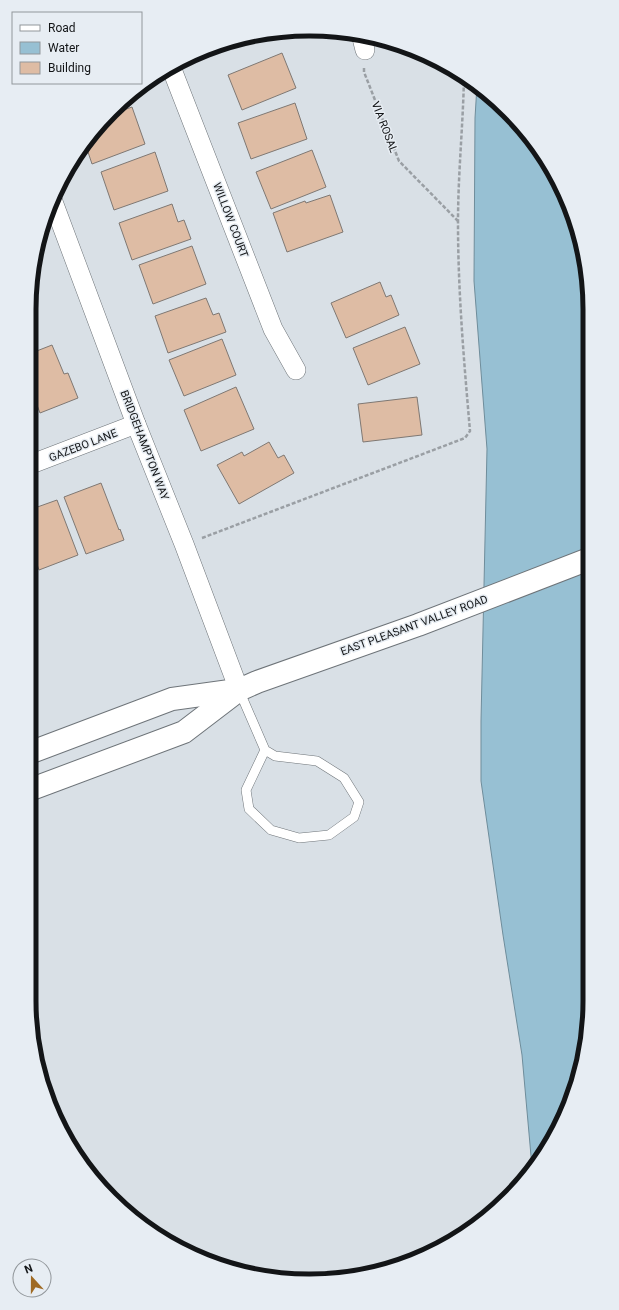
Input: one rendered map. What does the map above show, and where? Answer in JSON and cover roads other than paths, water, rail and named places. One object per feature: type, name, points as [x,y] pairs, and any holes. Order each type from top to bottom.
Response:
[{"type":"main road","name":"EAST PLEASANT VALLEY ROAD","points":[[36,787],[184,732],[239,690],[258,682],[418,625],[583,561]]},
{"type":"main road","name":"EAST PLEASANT VALLEY ROAD","points":[[36,750],[172,699],[239,690]]},
{"type":"street","name":"WILLOW COURT","points":[[173,73],[273,328],[296,370]]},
{"type":"street","name":"BRIDGEHAMPTON WAY","points":[[56,209],[136,424],[184,544],[239,690]]},
{"type":"street","name":"GAZEBO LANE","points":[[36,462],[136,424]]},
{"type":"lane","points":[[239,690],[265,750],[275,756],[317,761],[344,778],[359,802],[354,817],[329,835],[299,838],[271,830],[249,809],[246,790],[265,750]]},
{"type":"water","points":[[476,93],[503,116],[515,129],[537,158],[555,189],[574,239],[578,256],[581,274],[583,310],[583,1000],[581,1036],[574,1071],[562,1105],[555,1121],[531,1160],[522,1055],[481,781],[487,449],[474,281]]}]
